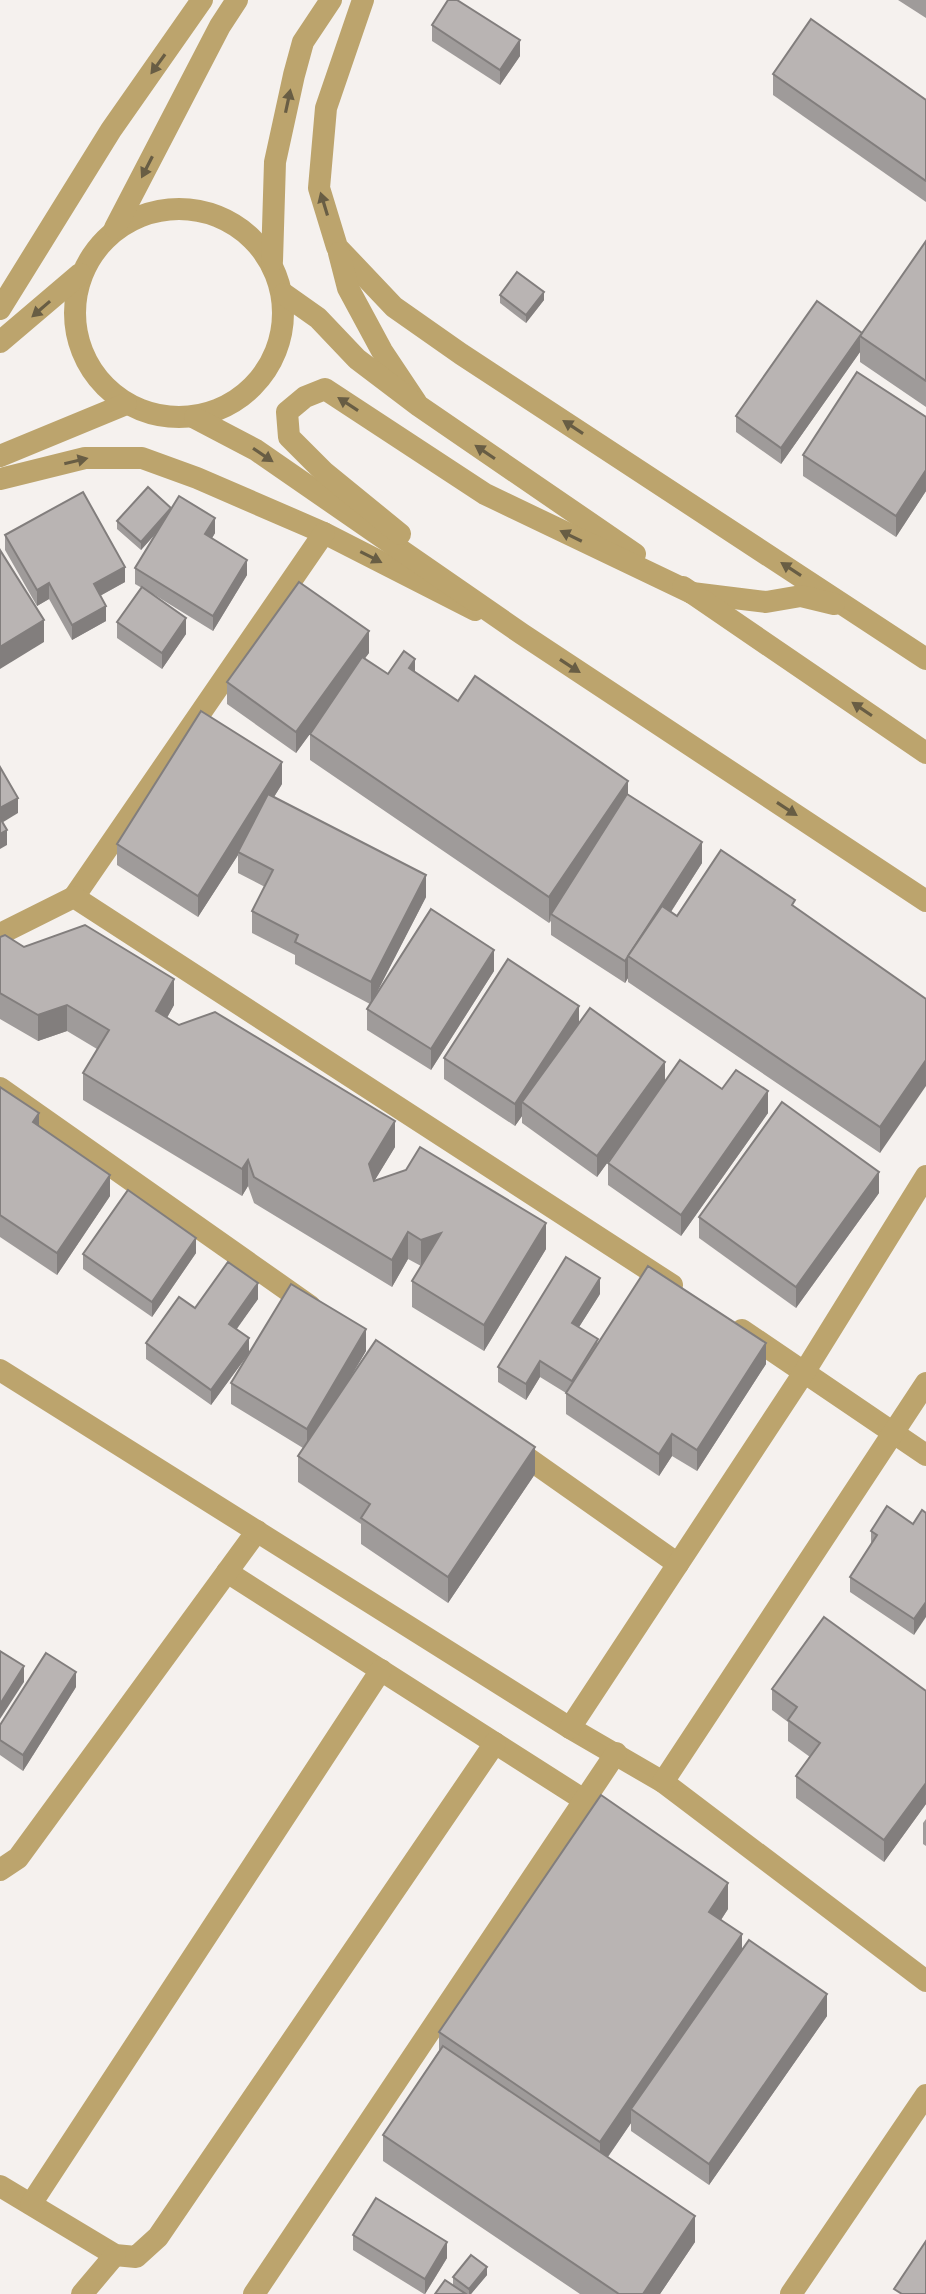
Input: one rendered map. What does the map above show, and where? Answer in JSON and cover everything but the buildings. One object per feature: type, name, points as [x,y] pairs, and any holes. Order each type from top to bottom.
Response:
[{"type":"street","points":[[0,309],[111,130],[202,0]]},
{"type":"street","points":[[0,342],[80,274],[115,228],[220,26],[237,0]]},
{"type":"street","points":[[80,274],[74,323],[90,370],[126,404],[159,417],[195,418],[247,395],[279,349],[284,294],[272,261],[275,162],[303,42],[331,0]]},
{"type":"street","points":[[363,0],[326,108],[319,188],[348,288],[382,351],[419,406]]},
{"type":"street","points":[[115,228],[171,206],[230,219],[272,261]]},
{"type":"street","points":[[337,247],[394,307],[461,354],[926,659]]},
{"type":"street","points":[[284,294],[318,318],[357,359],[419,406],[926,753]]},
{"type":"street","points":[[522,634],[324,472],[289,437],[287,412],[305,397],[325,389],[485,494],[692,593],[766,602],[801,596],[850,608]]},
{"type":"street","points":[[0,456],[126,404]]},
{"type":"street","points":[[195,418],[256,450],[522,634],[926,901]]},
{"type":"street","points":[[0,479],[85,458],[142,458],[197,478],[324,533],[522,634]]},
{"type":"street","points":[[0,934],[74,897],[324,533]]},
{"type":"street","points":[[74,897],[685,1293]]},
{"type":"street","points":[[0,1088],[326,1317]]},
{"type":"street","points":[[570,1728],[805,1371],[926,1176]]},
{"type":"street","points":[[725,1319],[926,1455]]},
{"type":"street","points":[[0,1370],[570,1728],[663,1782],[926,1981]]},
{"type":"street","points":[[663,1782],[926,1383]]},
{"type":"street","points":[[495,1436],[678,1564]]},
{"type":"street","points":[[0,1870],[18,1858],[257,1531]]},
{"type":"street","points":[[227,1572],[584,1800]]},
{"type":"street","points":[[31,2204],[381,1670]]},
{"type":"street","points":[[0,2186],[115,2255],[136,2257],[158,2237],[495,1743]]},
{"type":"street","points":[[254,2294],[616,1753]]},
{"type":"street","points":[[791,2294],[926,2095]]},
{"type":"street","points":[[82,2294],[115,2255]]}]
